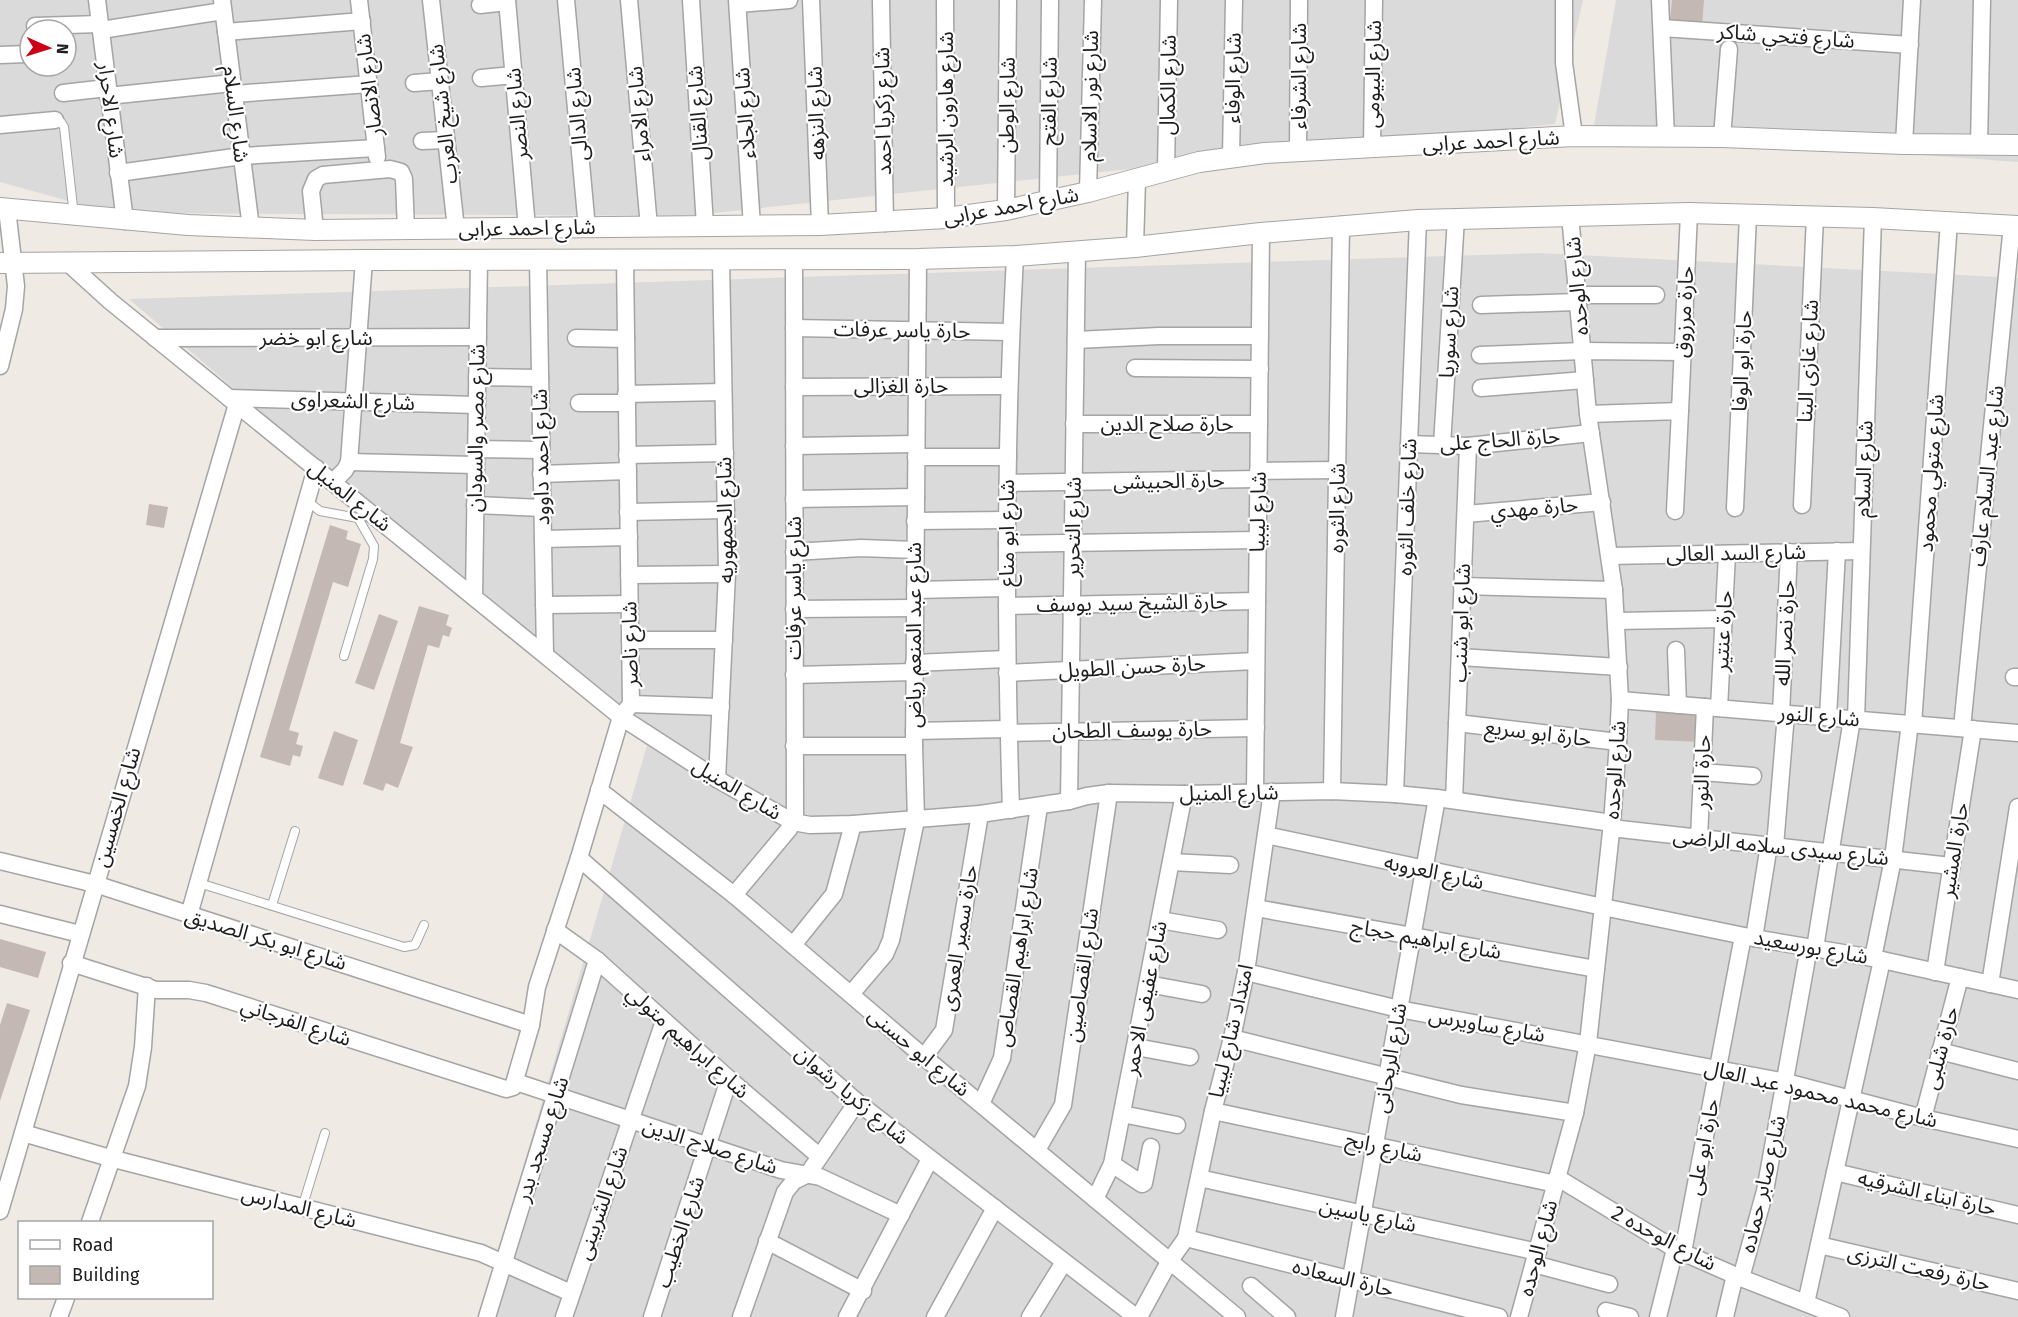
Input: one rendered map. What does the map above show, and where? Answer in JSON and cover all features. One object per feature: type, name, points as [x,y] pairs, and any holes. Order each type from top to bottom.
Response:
[{"type":"street","name":"شارع الاحرار","points":[[97,0],[125,221]]},
{"type":"street","name":"شارع الانصار","points":[[359,0],[379,170]]},
{"type":"street","name":"شارع شيخ العرب","points":[[431,0],[456,229]]},
{"type":"street","name":"شارع الدالى","points":[[566,0],[587,228]]},
{"type":"street","name":"شارع الامراء","points":[[629,0],[649,227]]},
{"type":"street","name":"شارع القنال","points":[[691,0],[705,226]]},
{"type":"street","points":[[738,2],[789,0]]},
{"type":"street","name":"شارع النزهه","points":[[811,0],[820,225]]},
{"type":"street","name":"شارع زكريا احمد","points":[[881,0],[885,223]]},
{"type":"street","name":"شارع هارون الرشيد","points":[[945,0],[946,218]]},
{"type":"street","name":"شارع الوطن","points":[[1006,210],[1008,0]]},
{"type":"street","name":"شارع الفتح","points":[[1048,202],[1050,0]]},
{"type":"street","name":"شارع نور الاسلام","points":[[1088,192],[1093,0]]},
{"type":"street","name":"شارع الكمال","points":[[1166,170],[1169,0]]},
{"type":"street","name":"شارع الوفاء","points":[[1231,157],[1234,0]]},
{"type":"street","name":"شارع الشرفاء","points":[[1298,151],[1299,0]]},
{"type":"street","name":"شارع البيومى","points":[[1372,147],[1374,0]]},
{"type":"street","points":[[1564,0],[1564,63],[1574,136]]},
{"type":"street","points":[[1660,0],[1666,137]]},
{"type":"street","points":[[1904,144],[1912,0]]},
{"type":"street","points":[[1979,145],[1982,0]]},
{"type":"street","points":[[480,5],[507,1]]},
{"type":"street","name":"شارع النصر","points":[[507,1],[527,228]]},
{"type":"street","name":"شارع الجلاء","points":[[738,2],[752,226]]},
{"type":"street","points":[[78,27],[100,27],[223,6]]},
{"type":"street","name":"شارع السلام","points":[[223,6],[251,228]]},
{"type":"street","points":[[226,32],[362,21]]},
{"type":"street","name":"شارع فتحي شاكر","points":[[1662,28],[1910,45]]},
{"type":"street","points":[[1722,137],[1729,49]]},
{"type":"street","points":[[0,55],[18,54]]},
{"type":"street","points":[[481,78],[514,75]]},
{"type":"street","points":[[414,83],[440,81]]},
{"type":"street","points":[[63,93],[369,84]]},
{"type":"street","points":[[0,125],[55,120]]},
{"type":"street","name":"شارع احمد عرابى","points":[[4,208],[125,221],[315,230],[885,223],[1006,210],[1088,192],[1166,170],[1231,157],[1298,151],[1574,136],[1722,137],[1904,144],[2018,145]]},
{"type":"street","points":[[422,141],[446,140]]},
{"type":"street","points":[[118,173],[242,156],[376,148]]},
{"type":"street","points":[[315,230],[311,191],[316,179],[323,175],[394,169],[403,175],[406,230]]},
{"type":"street","points":[[1135,248],[1137,179]]},
{"type":"street","points":[[0,366],[14,309],[16,286],[8,263],[4,208]]},
{"type":"street","name":"حارة مرزوق","points":[[1675,511],[1689,213]]},
{"type":"street","name":"شارع احمد عرابى","points":[[8,263],[918,259],[1015,256],[1135,248],[1261,232],[1341,225],[1456,218],[1570,215],[1749,214],[2015,225]]},
{"type":"street","name":"حارة ابو الوفا","points":[[1735,508],[1749,214]]},
{"type":"street","name":"شارع الوحده","points":[[1519,1317],[1575,1113],[1588,1043],[1612,825],[1620,700],[1614,590],[1588,414],[1570,215]]},
{"type":"street","name":"شارع غازى البنا","points":[[1802,505],[1815,216]]},
{"type":"street","name":"شارع سوريا","points":[[1442,445],[1456,218]]},
{"type":"street","name":"شارع السلام","points":[[1830,852],[1854,719],[1873,218]]},
{"type":"street","name":"شارع خلف الثوره","points":[[1395,794],[1418,220]]},
{"type":"street","name":"شارع متولي محمود","points":[[1804,1308],[1851,1099],[1878,959],[1912,724],[1949,222]]},
{"type":"street","name":"شارع الثوره","points":[[1332,791],[1341,225]]},
{"type":"street","name":"شارع عبد السلام عارف","points":[[1967,728],[2015,225]]},
{"type":"street","name":"شارع ليبيا","points":[[1261,232],[1256,728],[1264,792]]},
{"type":"street","name":"شارع التحرير","points":[[1069,801],[1077,252]]},
{"type":"street","name":"شارع ابو مناع","points":[[1011,810],[1007,666],[1007,520],[1008,386],[1015,256]]},
{"type":"street","name":"شارع عبد المنعم رياض","points":[[851,994],[885,954],[891,940],[916,820],[914,608],[918,259]]},
{"type":"street","points":[[333,482],[345,470],[349,462],[364,260]]},
{"type":"street","name":"شارع مصر والسودان","points":[[474,597],[479,260]]},
{"type":"street","name":"شارع احمد داوود","points":[[538,260],[544,654]]},
{"type":"street","name":"شارع ناصر","points":[[516,1082],[531,1025],[537,987],[626,710],[630,604],[625,260]]},
{"type":"street","name":"شارع الجمهوريه","points":[[717,779],[727,573],[721,260]]},
{"type":"street","name":"شارع ياسر عرفات","points":[[793,822],[795,814],[794,260]]},
{"type":"street","name":"شارع المنيل","points":[[67,262],[155,338],[544,654],[626,710],[717,779],[793,822],[810,825],[916,820],[1040,806],[1109,793],[1332,791],[1445,799],[1612,825]]},
{"type":"street","points":[[1481,305],[1656,296]]},
{"type":"street","name":"حارة ياسر عرفات","points":[[794,328],[1011,332]]},
{"type":"street","points":[[1076,340],[1159,336],[1260,336]]},
{"type":"street","name":"شارع ابو خضر","points":[[155,338],[478,338]]},
{"type":"street","points":[[576,339],[626,339]]},
{"type":"street","points":[[1480,355],[1583,351],[1683,352]]},
{"type":"street","points":[[1135,368],[1260,369]]},
{"type":"street","points":[[477,377],[540,378]]},
{"type":"street","points":[[1481,388],[1585,380]]},
{"type":"street","name":"حارة الغزالى","points":[[794,387],[1008,386]]},
{"type":"street","points":[[579,403],[723,392]]},
{"type":"street","name":"شارع الشعراوى","points":[[233,401],[354,401],[477,405]]},
{"type":"street","name":"شارع الخمسين","points":[[0,1211],[233,401]]},
{"type":"street","points":[[1588,414],[1680,411]]},
{"type":"street","name":"حارة صلاح الدين","points":[[1074,424],[1259,424]]},
{"type":"street","name":"حارة الحاج على","points":[[1409,444],[1468,446],[1591,433]]},
{"type":"street","points":[[794,446],[1008,457]]},
{"type":"street","name":"شارع ابو شنب","points":[[1445,799],[1457,723],[1468,446]]},
{"type":"street","points":[[349,462],[476,457],[541,450]]},
{"type":"street","points":[[542,474],[724,453]]},
{"type":"street","points":[[189,915],[316,468]]},
{"type":"street","name":"حارة الحبيشى","points":[[1008,483],[1258,475],[1337,470]]},
{"type":"street","points":[[794,500],[915,497]]},
{"type":"street","name":"حارة مهدي","points":[[1466,514],[1602,502]]},
{"type":"street","points":[[475,505],[542,508]]},
{"type":"street","points":[[628,512],[726,510]]},
{"type":"street","points":[[915,521],[1007,520]]},
{"type":"street","points":[[543,539],[628,537]]},
{"type":"street","points":[[1007,544],[1258,540]]},
{"type":"street","points":[[794,552],[861,548],[915,550]]},
{"type":"street","points":[[1828,717],[1837,551]]},
{"type":"street","name":"شارع السد العالى","points":[[1610,556],[1862,551]]},
{"type":"street","name":"حارة نصر الله","points":[[1772,846],[1783,713],[1789,552]]},
{"type":"street","name":"حارة عنتير","points":[[1712,708],[1723,619],[1727,554]]},
{"type":"street","points":[[629,575],[727,573]]},
{"type":"street","points":[[1462,586],[1614,590]]},
{"type":"street","points":[[915,590],[1007,588]]},
{"type":"street","name":"حارة الشيخ سيد يوسف","points":[[1007,606],[1257,600]]},
{"type":"street","points":[[544,605],[630,604]]},
{"type":"street","points":[[794,609],[914,608]]},
{"type":"street","points":[[1617,621],[1723,619]]},
{"type":"street","points":[[630,640],[724,640]]},
{"type":"street","points":[[1676,650],[1678,705]]},
{"type":"street","points":[[1460,657],[1618,667]]},
{"type":"street","name":"حارة حسن الطويل","points":[[794,675],[914,668],[1007,666],[1071,670],[1256,661]]},
{"type":"street","name":"شارع النور","points":[[1620,700],[2018,732]]},
{"type":"street","points":[[626,710],[721,708]]},
{"type":"street","name":"حارة النور","points":[[1699,838],[1702,772],[1712,708]]},
{"type":"street","name":"حارة ابو سريع","points":[[1457,723],[1618,742]]},
{"type":"street","name":"حارة يوسف الطحان","points":[[795,746],[1008,731],[1256,728]]},
{"type":"street","name":"حارة المشير","points":[[1935,972],[1951,866],[1967,728]]},
{"type":"street","points":[[1702,772],[1753,776]]},
{"type":"street","name":"شارع ابو حسنى","points":[[599,790],[734,895],[924,1057],[1237,1317]]},
{"type":"street","name":"امتداد شارع ليبيا","points":[[1169,1262],[1186,1238],[1246,972],[1266,835],[1264,792]]},
{"type":"street","name":"شارع القصاصين","points":[[1037,1150],[1063,1105],[1109,793]]},
{"type":"street","name":"شارع عفيفى الاحمر","points":[[1095,1199],[1112,1164],[1184,794]]},
{"type":"street","name":"شارع الريحانى","points":[[1344,1317],[1424,870],[1445,799]]},
{"type":"street","name":"شارع ابراهيم القصاص","points":[[981,1104],[1002,1058],[1040,806]]},
{"type":"street","points":[[1990,984],[2018,807]]},
{"type":"street","name":"حارة سمير العمرى","points":[[924,1057],[944,1030],[980,814]]},
{"type":"street","points":[[734,895],[793,822]]},
{"type":"street","points":[[793,945],[834,894],[853,824]]},
{"type":"street","name":"شارع سيدى سلامه الراضى","points":[[1612,825],[1699,838],[1951,866]]},
{"type":"street","name":"شارع العروبه","points":[[1266,835],[1603,908]]},
{"type":"street","name":"حارة ابو على","points":[[1658,1317],[1679,1250],[1718,1070],[1772,846]]},
{"type":"street","name":"شارع صابر حماده","points":[[1725,1317],[1765,1191],[1830,852]]},
{"type":"street","name":"شارع زكريا رشوان","points":[[579,858],[857,1102],[1137,1317]]},
{"type":"street","name":"شارع ابو بكر الصديق","points":[[0,861],[95,884],[531,1025]]},
{"type":"street","points":[[1171,862],[1230,865]]},
{"type":"street","name":"شارع ابراهيم حجاج","points":[[1256,908],[1596,969]]},
{"type":"street","name":"شارع بورسعيد","points":[[1603,908],[1749,937],[1878,959],[2018,990]]},
{"type":"street","points":[[0,914],[80,934]]},
{"type":"street","points":[[1160,920],[1218,930]]},
{"type":"street","name":"شارع ابراهيم متولي","points":[[555,930],[597,960],[729,1079],[819,1156]]},
{"type":"street","name":"شارع مسجد بدر","points":[[487,1317],[597,960]]},
{"type":"street","name":"شارع الفرجاني","points":[[71,963],[156,990],[189,990],[206,993],[506,1089],[513,1087],[516,1082]]},
{"type":"street","name":"شارع ساويرس","points":[[1246,972],[1399,1009],[1588,1043]]},
{"type":"street","name":"حارة شلبى","points":[[1923,1118],[1960,977]]},
{"type":"street","points":[[1148,984],[1202,994]]},
{"type":"street","points":[[90,1221],[139,1076],[147,986]]},
{"type":"street","name":"شارع الشربينى","points":[[564,1317],[664,1021]]},
{"type":"street","points":[[1232,1038],[1461,1095],[1575,1113]]},
{"type":"street","name":"شارع محمد محمود عبد العال","points":[[1588,1043],[1786,1082],[1923,1118],[2018,1139]]},
{"type":"street","points":[[1136,1047],[1190,1058]]},
{"type":"street","points":[[1940,1051],[2018,1071]]},
{"type":"street","name":"شارع الخطيب","points":[[652,1317],[729,1079]]},
{"type":"street","name":"شارع صلاح الدين","points":[[516,1082],[782,1170],[808,1174],[834,1182],[902,1215]]},
{"type":"street","points":[[741,1317],[785,1192],[794,1181],[808,1174],[857,1102]]},
{"type":"street","name":"شارع رابح","points":[[1213,1111],[1557,1181]]},
{"type":"street","points":[[1122,1114],[1177,1125]]},
{"type":"street","name":"شارع المدارس","points":[[22,1133],[302,1208],[457,1246],[504,1262],[571,1293]]},
{"type":"street","points":[[1112,1164],[1142,1184],[1151,1148]]},
{"type":"street","points":[[848,1317],[930,1159]]},
{"type":"street","name":"حارة ابناء الشرقيه","points":[[1835,1172],[2018,1215]]},
{"type":"street","name":"شارع ياسين","points":[[1199,1178],[1362,1214],[1536,1258],[1609,1284]]},
{"type":"street","name":"شارع الوحده 2","points":[[1557,1181],[1679,1250],[1804,1308],[1841,1317]]},
{"type":"street","points":[[935,1317],[995,1209]]},
{"type":"street","name":"حارة السعاده","points":[[1186,1238],[1499,1317]]},
{"type":"street","points":[[767,1241],[862,1291]]},
{"type":"street","name":"حارة رفعت الترزى","points":[[1819,1245],[2018,1291]]},
{"type":"street","points":[[1030,1317],[1064,1262]]},
{"type":"street","points":[[1137,1317],[1169,1262]]},
{"type":"street","points":[[1251,1286],[1287,1317]]},
{"type":"street","points":[[59,1317],[66,1299]]},
{"type":"street","points":[[1606,1311],[1630,1317]]},
{"type":"lane","points":[[55,120],[64,126],[74,216]]},
{"type":"lane","points":[[307,501],[320,511],[358,518],[374,546],[373,559],[344,656]]},
{"type":"lane","points":[[272,905],[295,831]]},
{"type":"lane","points":[[198,883],[404,947],[415,945],[424,925]]},
{"type":"lane","points":[[302,1208],[325,1133]]},
{"type":"shaded area","points":[[0,0],[1583,0],[1555,124],[685,216],[112,213],[0,182]]},
{"type":"shaded area","points":[[1616,0],[2018,0],[2018,162],[1593,131]]},
{"type":"shaded area","points":[[1540,253],[2018,278],[2018,1317],[479,1317],[648,742],[129,299]]},
{"type":"building","points":[[1672,0],[1704,0],[1702,25],[1670,22]]},
{"type":"building","points":[[149,504],[168,507],[164,528],[146,525]]},
{"type":"building","points":[[330,525],[348,531],[346,539],[361,544],[348,587],[333,582],[289,730],[299,733],[296,744],[303,746],[300,757],[293,755],[290,766],[260,757]]},
{"type":"building","points":[[419,606],[449,615],[446,625],[452,628],[449,637],[443,635],[439,648],[428,645],[400,743],[413,747],[398,788],[386,783],[383,791],[363,784]]},
{"type":"building","points":[[379,614],[398,621],[374,690],[355,683]]},
{"type":"building","points":[[1656,710],[1704,712],[1703,742],[1655,740]]},
{"type":"building","points":[[334,731],[358,740],[343,786],[318,778]]},
{"type":"building","points":[[0,939],[46,952],[38,978],[0,967]]},
{"type":"building","points":[[7,1003],[30,1010],[0,1101],[0,1025]]}]
